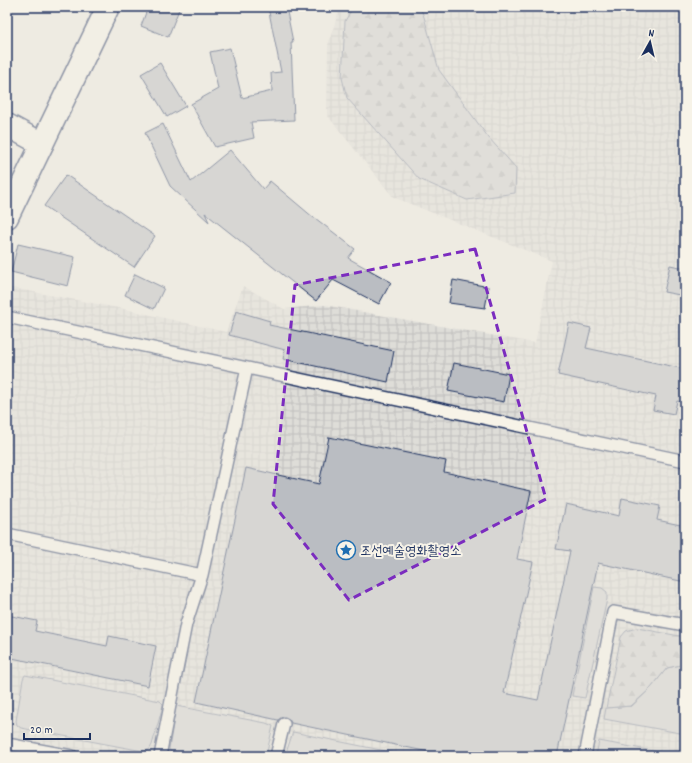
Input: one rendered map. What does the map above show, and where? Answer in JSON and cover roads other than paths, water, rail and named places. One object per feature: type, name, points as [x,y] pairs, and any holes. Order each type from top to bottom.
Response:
[{"type":"main road","points":[[7,216],[108,7]]},
{"type":"main road","points":[[7,125],[42,144]]},
{"type":"lane","points":[[7,317],[685,461]]},
{"type":"lane","points":[[160,756],[186,624],[202,575],[247,368]]},
{"type":"lane","points":[[7,534],[202,575]]},
{"type":"lane","points":[[585,756],[613,612],[685,626]]},
{"type":"lane","points":[[276,756],[284,724]]},
{"type":"lane","points":[[7,744],[72,756]]},
{"type":"place","name":"조선예술영화촬영소","points":[[346,550]]}]
